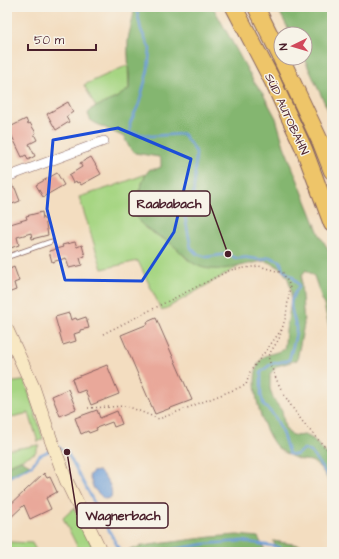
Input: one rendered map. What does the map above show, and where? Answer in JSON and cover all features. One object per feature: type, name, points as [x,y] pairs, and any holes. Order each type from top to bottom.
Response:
[{"type":"highway","name":"SÜD AUTOBAHN","points":[[234,7],[272,80],[304,149],[332,224]]},
{"type":"highway","name":"SÜD AUTOBAHN","points":[[256,7],[273,42]]},
{"type":"highway","name":"SÜD AUTOBAHN","points":[[285,66],[321,142],[332,171]]},
{"type":"main road","points":[[7,330],[33,387],[57,457],[75,499],[101,552]]},
{"type":"street","points":[[7,177],[104,141]]},
{"type":"lane","points":[[7,257],[50,242]]},
{"type":"path","points":[[103,334],[230,270],[259,266],[283,273],[290,286],[286,316],[279,339],[268,356],[284,395],[314,436],[332,454]]},
{"type":"path","points":[[88,408],[127,406],[159,419],[246,385],[250,372],[283,327]]},
{"type":"highlighted area","points":[[118,128],[191,159],[174,232],[142,281],[65,280],[47,209],[53,140]]},
{"type":"green space","points":[[134,7],[213,7],[254,82],[263,94],[276,118],[284,146],[320,236],[327,247],[332,260],[332,339],[324,305],[314,276],[306,270],[302,275],[301,283],[304,324],[297,360],[277,366],[270,374],[270,389],[274,400],[282,411],[285,428],[289,433],[295,436],[305,435],[313,439],[332,460],[332,486],[321,469],[314,462],[300,460],[277,447],[266,429],[258,405],[255,380],[256,369],[262,358],[281,351],[285,346],[291,296],[288,278],[276,265],[265,261],[224,269],[199,267],[167,241],[144,226],[138,220],[135,212],[135,203],[146,174],[150,169],[161,167],[161,160],[159,157],[135,153],[129,147],[124,137],[91,121],[88,114],[91,109],[116,98],[129,89],[128,41]]},
{"type":"green space","points":[[277,7],[332,7],[332,119],[308,66],[313,66],[313,26],[287,26]]},
{"type":"green space","points":[[128,65],[129,89],[116,98],[96,107],[84,85]]},
{"type":"green space","points":[[146,174],[136,198],[145,228],[175,246],[188,260],[220,269],[243,264],[162,311],[138,261],[102,269],[79,197]]},
{"type":"green space","points":[[25,381],[43,439],[38,442],[29,413],[7,418],[7,383]]},
{"type":"green space","points":[[39,445],[35,453],[7,466],[7,450]]},
{"type":"green space","points":[[21,460],[30,465],[7,478],[7,466]]},
{"type":"green space","points":[[74,508],[95,552],[80,552],[63,518]]},
{"type":"green space","points":[[237,535],[258,537],[266,552],[122,552],[142,546]]},
{"type":"green space","points":[[273,541],[332,550],[332,552],[279,552]]},
{"type":"green space","points":[[7,543],[32,543],[37,552],[7,552]]},
{"type":"water","points":[[99,471],[110,486],[112,494],[111,498],[104,499],[94,489],[89,476],[92,472]]},
{"type":"building","points":[[68,102],[73,112],[66,117],[69,122],[56,130],[47,114]]},
{"type":"building","points":[[26,119],[28,124],[30,123],[36,133],[34,134],[37,140],[29,144],[35,156],[28,160],[26,155],[22,157],[8,128]]},
{"type":"building","points":[[91,157],[101,174],[81,185],[76,181],[73,183],[69,175],[82,167],[80,163]]},
{"type":"building","points":[[57,173],[64,185],[43,197],[36,185]]},
{"type":"building","points":[[11,182],[20,201],[7,206],[7,183]]},
{"type":"building","points":[[42,212],[48,235],[32,239],[31,233],[17,237],[19,245],[8,249],[7,225],[27,219],[26,216]]},
{"type":"building","points":[[75,242],[77,247],[82,245],[85,256],[80,258],[82,265],[69,268],[66,258],[52,262],[49,251],[63,247],[62,245]]},
{"type":"building","points":[[9,265],[10,269],[14,267],[19,281],[14,283],[16,290],[8,293],[7,266]]},
{"type":"building","points":[[69,313],[71,320],[86,317],[89,328],[80,330],[80,332],[74,334],[76,341],[63,345],[55,317]]},
{"type":"building","points":[[156,318],[192,400],[155,414],[121,335],[148,324],[147,322]]},
{"type":"building","points":[[107,365],[119,394],[91,405],[85,390],[77,393],[72,379]]},
{"type":"building","points":[[68,389],[76,409],[60,416],[52,396]]},
{"type":"building","points":[[97,410],[100,418],[117,411],[122,424],[114,427],[112,422],[96,428],[97,430],[89,433],[88,431],[81,434],[75,418]]},
{"type":"building","points":[[44,473],[47,478],[50,477],[57,492],[46,498],[51,509],[30,519],[24,505],[7,521],[7,508]]},
{"type":"waterway","points":[[136,7],[141,30],[150,49],[148,70],[139,104],[130,123],[130,132],[151,136],[183,134],[196,152],[193,202],[185,217],[191,248],[197,254],[207,257],[228,254],[238,258],[254,258],[260,260],[269,257],[280,261],[283,270],[293,277],[299,286],[292,298],[291,303],[296,331],[289,360],[271,364],[261,372],[261,395],[264,406],[274,416],[283,434],[289,454],[296,455],[304,449],[311,452],[332,482]]},
{"type":"waterway","points":[[59,447],[67,452],[119,549],[124,552]]},
{"type":"waterway","points":[[7,478],[32,465],[40,455],[51,450]]},
{"type":"waterway","points":[[157,552],[205,544],[242,541],[279,547],[285,552]]},
{"type":"place","name":"Raababach","points":[[228,254]]},
{"type":"place","name":"Wagnerbach","points":[[67,452]]}]
